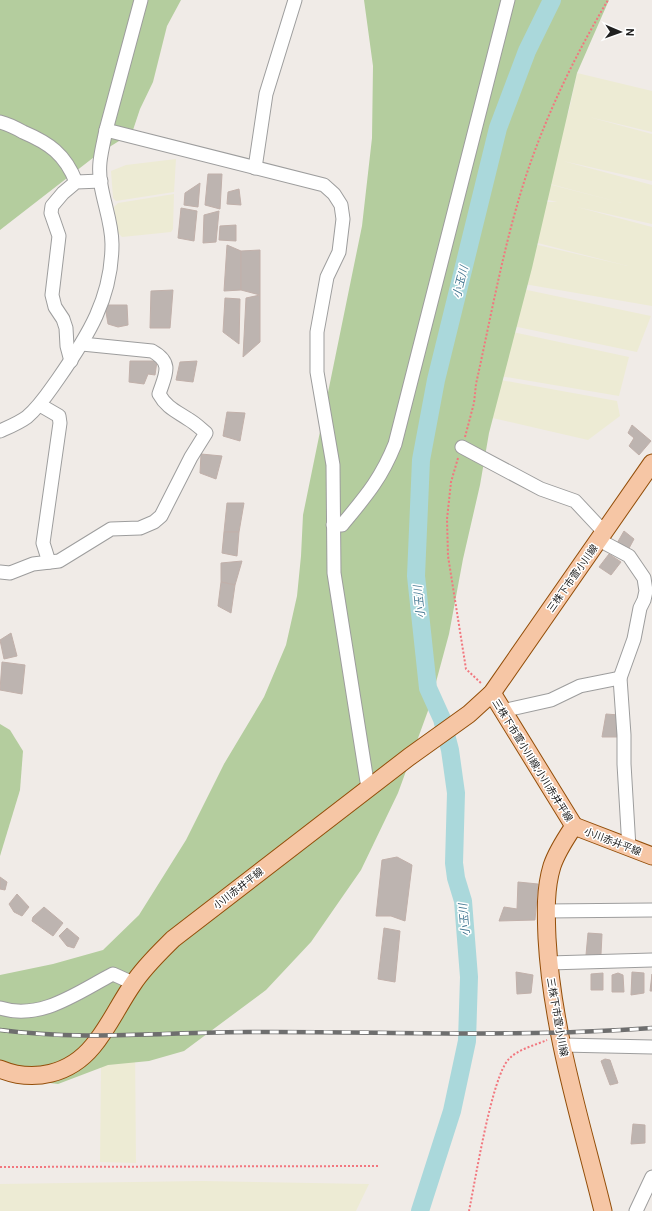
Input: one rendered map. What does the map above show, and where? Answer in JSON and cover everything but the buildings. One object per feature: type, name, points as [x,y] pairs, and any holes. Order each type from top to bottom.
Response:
[{"type":"main road","name":"三株下市萱小川線","points":[[492,693],[652,463]]},
{"type":"main road","name":"三株下市萱小川線;小川赤井平線","points":[[492,693],[574,826]]},
{"type":"main road","name":"小川赤井平線","points":[[0,1069],[10,1073],[30,1076],[46,1075],[64,1069],[80,1059],[94,1045],[133,983],[173,939],[368,788],[469,714],[492,693]]},
{"type":"main road","name":"三株下市萱小川線","points":[[574,826],[561,846],[552,865],[546,911],[549,963],[561,1042],[603,1211]]},
{"type":"main road","name":"小川赤井平線","points":[[574,826],[652,856]]},
{"type":"street","points":[[0,431],[26,417],[40,405],[82,344],[98,316],[106,293],[112,244],[110,225],[101,181],[100,163],[106,130],[141,0]]},
{"type":"street","points":[[255,168],[266,94],[295,0]]},
{"type":"street","points":[[333,525],[342,525],[376,484],[387,465],[395,444],[508,0]]},
{"type":"street","points":[[0,122],[44,141],[52,147],[62,157],[76,182]]},
{"type":"street","points":[[106,130],[324,186],[334,194],[341,205],[343,219],[339,252],[326,277],[317,332],[317,372],[333,465],[334,573],[368,788]]},
{"type":"street","points":[[71,361],[67,346],[66,328],[63,319],[55,307],[52,295],[59,236],[51,213],[52,206],[63,193],[76,182],[101,181]]},
{"type":"street","points":[[0,572],[10,573],[33,564],[59,561],[111,529],[140,528],[154,522],[162,516],[191,457],[206,433],[189,419],[170,408],[159,394],[166,373],[166,364],[162,356],[152,351],[82,344]]},
{"type":"street","points":[[40,405],[59,416],[60,423],[43,543],[49,562]]},
{"type":"street","points":[[462,447],[541,489],[575,501],[602,536],[629,556],[644,578],[648,600],[640,608],[634,640],[620,678],[624,735],[628,848]]},
{"type":"street","points":[[502,711],[551,700],[580,686],[620,678]]},
{"type":"street","points":[[546,911],[652,910]]},
{"type":"street","points":[[549,963],[652,960]]},
{"type":"street","points":[[0,1008],[24,1012],[46,1008],[113,974],[133,983]]},
{"type":"street","points":[[561,1042],[652,1047]]},
{"type":"street","points":[[636,1211],[652,1177]]},
{"type":"path","points":[[492,693],[466,670],[448,556],[447,519],[451,482],[474,403],[476,384],[514,216],[529,167],[547,121],[608,0]]},
{"type":"path","points":[[469,1211],[497,1079],[508,1059],[515,1054],[549,1040],[561,1042]]},
{"type":"path","points":[[0,1167],[378,1166]]},
{"type":"shaded area","points":[[577,73],[652,91],[652,132],[589,117],[652,134],[652,181],[563,161],[652,185],[652,224],[577,207],[652,227],[652,306],[507,281],[526,202],[557,202],[527,195],[531,183],[552,185],[622,203],[535,180],[569,111]],"holes":[[[526,240],[628,266],[538,245]]]},
{"type":"shaded area","points":[[176,159],[174,192],[116,201],[113,198],[111,171],[126,165]]},
{"type":"shaded area","points":[[174,194],[173,229],[171,232],[122,237],[118,233],[114,207],[118,203]]},
{"type":"shaded area","points":[[508,286],[651,316],[637,352],[499,323]]},
{"type":"shaded area","points":[[494,328],[629,357],[619,396],[488,374]]},
{"type":"shaded area","points":[[484,377],[617,401],[620,416],[588,440],[475,414]]},
{"type":"shaded area","points":[[135,1045],[136,1163],[100,1162],[101,1067]]},
{"type":"shaded area","points":[[202,1181],[369,1184],[356,1211],[0,1211],[0,1184]]},
{"type":"green space","points":[[0,0],[181,0],[167,26],[153,82],[140,109],[132,133],[98,154],[0,230]]},
{"type":"green space","points":[[364,0],[609,0],[577,73],[532,268],[489,433],[480,485],[463,559],[449,634],[429,708],[398,793],[361,870],[311,942],[266,990],[184,1051],[149,1061],[108,1065],[58,1084],[0,1077],[0,975],[53,964],[103,950],[139,915],[186,840],[224,764],[264,697],[286,645],[297,596],[303,515],[362,226],[372,138],[373,66]]},
{"type":"green space","points":[[0,724],[10,730],[23,751],[20,790],[0,856]]},
{"type":"waterway","name":"小玉川","points":[[420,1211],[452,1111],[467,1041],[469,977],[463,901],[456,878],[454,863],[456,793],[450,750],[442,719],[428,688],[416,576],[421,460],[436,380],[498,128],[527,51],[552,0]]},
{"type":"railway","points":[[0,1030],[62,1035],[124,1035],[218,1032],[551,1033],[652,1028]]}]
